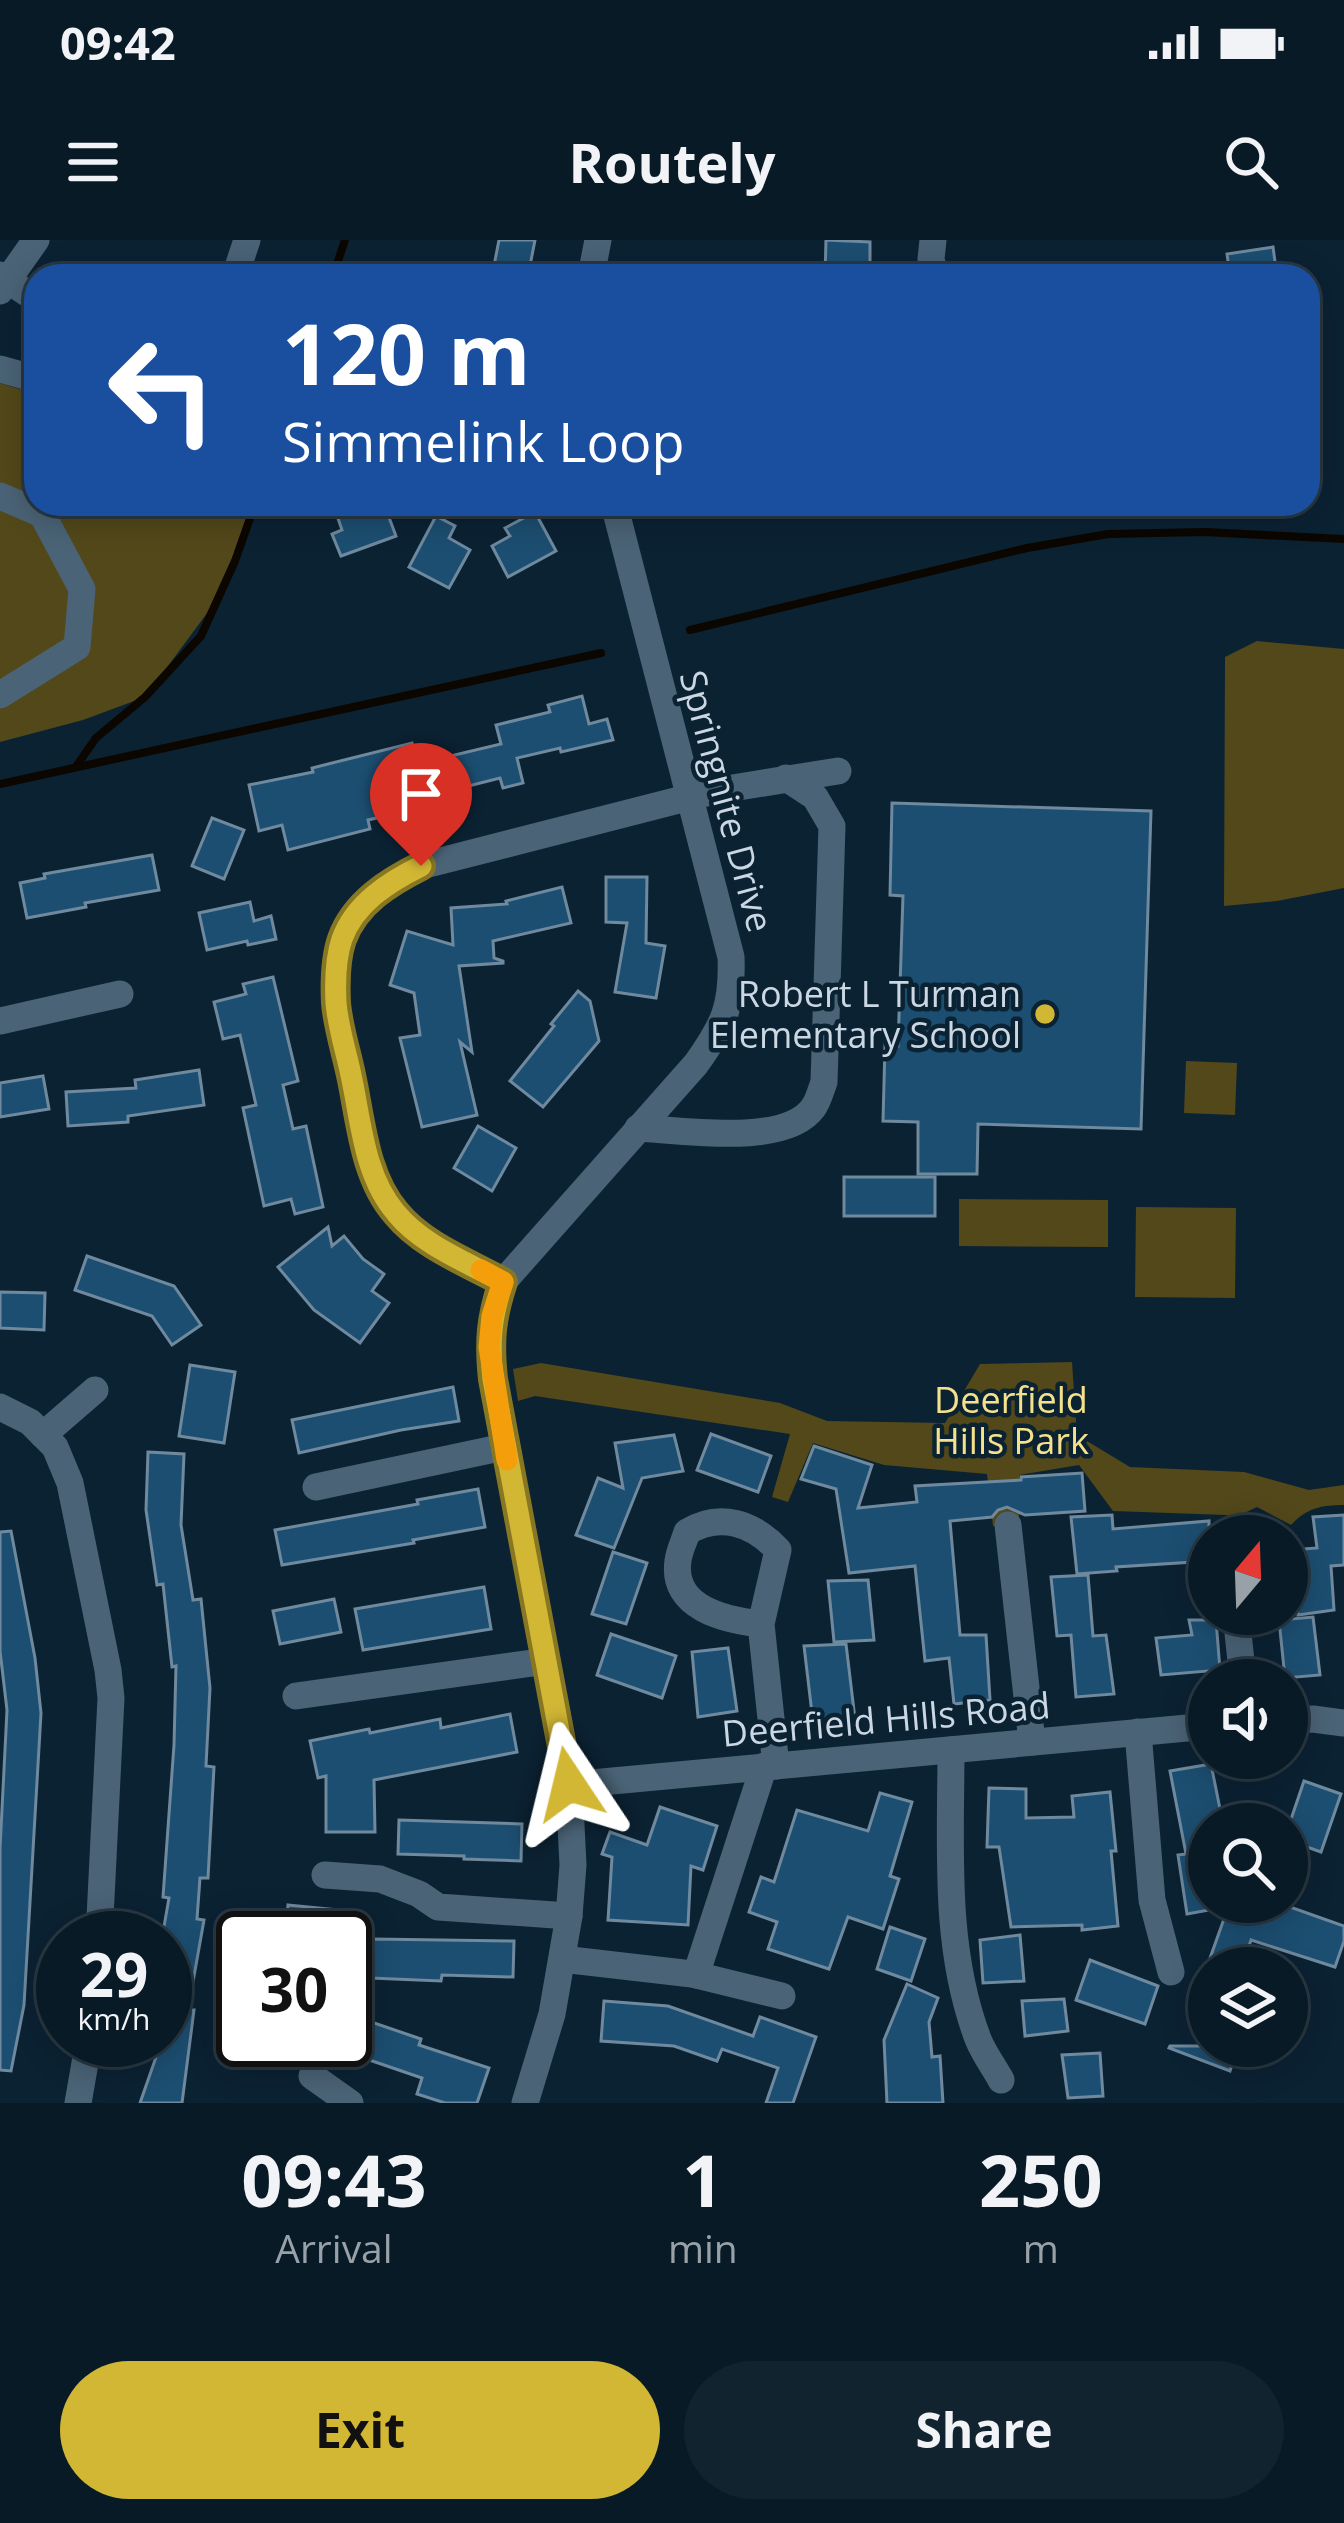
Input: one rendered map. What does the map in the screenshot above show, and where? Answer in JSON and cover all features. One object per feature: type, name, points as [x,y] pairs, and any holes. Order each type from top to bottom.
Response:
[{"type":"street","points":[[3,283],[36,240]]},
{"type":"street","points":[[0,695],[77,647],[82,589],[43,516]]},
{"type":"street","name":"Springnite Drive","points":[[525,2103],[552,2014],[573,1865],[569,1784],[504,1448],[489,1347],[492,1316],[503,1282],[696,1064],[719,1032],[732,989],[731,957],[617,516]]},
{"type":"street","points":[[503,1282],[420,1236],[379,1190],[336,1007],[335,972],[343,936],[363,905],[389,882],[421,866],[688,799],[838,771]]},
{"type":"street","points":[[638,1128],[767,1133],[793,1126],[813,1108],[819,1095],[824,1082],[832,826],[815,797],[786,778]]},
{"type":"street","points":[[0,1021],[120,994]]},
{"type":"street","points":[[43,1435],[95,1390]]},
{"type":"street","points":[[0,1407],[30,1422],[55,1447],[70,1483],[108,1670],[111,1698],[100,1911]]},
{"type":"street","points":[[316,1487],[504,1448]]},
{"type":"street","points":[[1008,1526],[1032,1742]]},
{"type":"street","points":[[696,1975],[770,1766],[761,1624]]},
{"type":"street","points":[[296,1696],[548,1661]]},
{"type":"street","points":[[1308,1719],[1344,1723]]},
{"type":"street","name":"Deerfield Hills Road","points":[[569,1784],[1188,1728]]},
{"type":"street","points":[[1138,1732],[1152,1900],[1171,1972]]},
{"type":"street","points":[[951,1750],[949,1876],[958,1971],[979,2042],[1001,2080]]},
{"type":"street","points":[[325,1875],[380,1879],[438,1906],[569,1916]]},
{"type":"street","points":[[562,1959],[696,1975],[782,1996]]},
{"type":"street","points":[[78,2103],[84,2067]]},
{"type":"street","points":[[312,2076],[350,2103]]},
{"type":"green space","points":[[0,383],[24,390],[24,516],[249,516],[219,597],[145,697],[0,742]]},
{"type":"green space","points":[[1257,641],[1344,649],[1344,888],[1224,906],[1225,657]]},
{"type":"green space","points":[[1186,1061],[1237,1063],[1235,1115],[1184,1113]]},
{"type":"green space","points":[[959,1199],[1108,1200],[1108,1247],[959,1246]]},
{"type":"green space","points":[[1136,1207],[1236,1208],[1235,1298],[1135,1297]]},
{"type":"green space","name":"Deerfield Hills Park","points":[[1072,1362],[1077,1435],[1130,1467],[1244,1472],[1309,1490],[1344,1485],[1344,1505],[1303,1515],[1272,1515],[1257,1507],[1240,1515],[1113,1511],[1079,1465],[1019,1475],[1019,1525],[993,1526],[987,1474],[884,1465],[813,1443],[788,1502],[772,1497],[790,1434],[535,1396],[518,1401],[513,1369],[541,1363],[780,1403],[827,1421],[945,1423],[980,1364]]},
{"type":"building","points":[[499,240],[535,240],[530,264],[494,264]]},
{"type":"building","points":[[826,240],[870,242],[870,264],[825,264]]},
{"type":"building","points":[[1273,247],[1275,264],[1228,264],[1227,254]]},
{"type":"building","points":[[337,516],[388,516],[396,536],[341,556],[332,534],[342,530]]},
{"type":"building","points":[[436,516],[455,526],[449,538],[470,550],[449,588],[409,567]]},
{"type":"building","points":[[537,516],[556,551],[508,577],[492,546],[510,536],[505,528]]},
{"type":"building","points":[[582,696],[589,724],[607,719],[613,740],[517,758],[523,783],[503,788],[500,778],[405,802],[407,811],[368,820],[370,829],[288,850],[282,825],[259,831],[249,785],[412,743],[417,764],[501,744],[496,725],[550,712],[548,705]]},
{"type":"building","points":[[892,803],[1151,811],[1141,1129],[978,1124],[977,1174],[918,1174],[918,1122],[883,1121],[885,1045],[898,1046],[903,896],[890,895]]},
{"type":"building","points":[[212,818],[244,830],[224,879],[192,866]]},
{"type":"building","points":[[152,855],[159,890],[27,918],[20,883],[45,878],[44,874]]},
{"type":"building","points":[[606,877],[647,877],[646,943],[665,946],[656,998],[615,992],[627,923],[606,922]]},
{"type":"building","points":[[562,887],[571,923],[493,941],[494,958],[503,963],[459,966],[472,1052],[460,1042],[477,1115],[422,1127],[400,1038],[420,1035],[414,993],[390,985],[407,931],[453,945],[451,908],[507,904]]},
{"type":"building","points":[[250,902],[254,921],[271,916],[276,939],[207,950],[199,913]]},
{"type":"building","points":[[273,977],[298,1081],[283,1085],[293,1129],[306,1126],[323,1207],[295,1214],[291,1199],[264,1206],[243,1108],[256,1105],[240,1035],[223,1039],[214,1002],[246,994],[243,984]]},
{"type":"building","points":[[578,991],[590,1001],[599,1041],[543,1107],[510,1081]]},
{"type":"building","points":[[199,1070],[204,1105],[128,1116],[128,1122],[68,1126],[66,1092],[136,1088],[135,1080]]},
{"type":"building","points":[[43,1076],[49,1109],[0,1117],[0,1083]]},
{"type":"building","points":[[478,1126],[516,1148],[492,1191],[454,1168]]},
{"type":"building","points":[[844,1177],[935,1177],[935,1216],[844,1216]]},
{"type":"building","points":[[328,1227],[332,1246],[344,1236],[384,1274],[372,1291],[389,1303],[360,1343],[314,1310],[278,1267]]},
{"type":"building","points":[[87,1256],[174,1286],[201,1325],[172,1345],[152,1316],[75,1290]]},
{"type":"building","points":[[0,1292],[45,1293],[44,1330],[0,1328]]},
{"type":"building","points":[[190,1365],[235,1372],[224,1443],[179,1436]]},
{"type":"building","points":[[453,1387],[459,1421],[299,1453],[292,1420]]},
{"type":"building","points":[[711,1434],[771,1456],[758,1492],[697,1470]]},
{"type":"building","points":[[674,1435],[683,1471],[642,1478],[614,1548],[576,1535],[598,1478],[623,1488],[615,1443]]},
{"type":"building","points":[[814,1446],[872,1465],[858,1508],[917,1502],[915,1486],[1082,1473],[1085,1511],[1025,1515],[1007,1507],[992,1517],[950,1521],[960,1635],[986,1635],[990,1700],[954,1704],[949,1658],[925,1661],[915,1566],[849,1573],[836,1489],[801,1479]]},
{"type":"building","points":[[148,1452],[184,1454],[181,1525],[193,1600],[201,1599],[210,1688],[206,1766],[214,1767],[208,1878],[200,1878],[197,1919],[204,1920],[192,1988],[192,1911],[167,1911],[169,1898],[163,1897],[176,1666],[172,1667],[163,1584],[157,1585],[146,1510]]},
{"type":"building","points":[[478,1489],[485,1527],[282,1565],[275,1530]]},
{"type":"building","points":[[1112,1515],[1113,1529],[1188,1523],[1188,1562],[1077,1574],[1071,1517]]},
{"type":"building","points":[[1344,1515],[1344,1565],[1331,1566],[1334,1610],[1308,1614],[1308,1549],[1317,1548],[1313,1517]]},
{"type":"building","points":[[11,1531],[41,1713],[24,2005],[11,2071],[0,2070],[0,1849],[7,1710],[0,1651],[0,1532]]},
{"type":"building","points":[[613,1552],[647,1563],[626,1624],[592,1614]]},
{"type":"building","points":[[1088,1575],[1093,1636],[1106,1635],[1114,1694],[1076,1697],[1071,1635],[1057,1636],[1051,1577]]},
{"type":"building","points":[[868,1580],[874,1640],[834,1642],[828,1581]]},
{"type":"building","points":[[484,1587],[491,1629],[363,1650],[355,1609]]},
{"type":"building","points":[[334,1599],[341,1632],[280,1644],[273,1611]]},
{"type":"building","points":[[1308,1617],[1313,1617],[1320,1675],[1308,1676],[1308,1659],[1283,1659],[1281,1635],[1308,1635]]},
{"type":"building","points":[[611,1634],[676,1656],[662,1698],[597,1675]]},
{"type":"building","points":[[1217,1635],[1219,1659],[1188,1659],[1188,1673],[1161,1675],[1156,1638]]},
{"type":"building","points":[[846,1644],[855,1719],[813,1722],[804,1646]]},
{"type":"building","points":[[728,1648],[737,1711],[698,1717],[692,1652]]},
{"type":"building","points":[[510,1714],[517,1752],[374,1780],[375,1832],[326,1832],[326,1776],[318,1778],[310,1741],[440,1719],[441,1728]]},
{"type":"building","points":[[1188,1768],[1188,1779],[1214,1779],[1219,1803],[1188,1803],[1187,1914],[1178,1855],[1186,1854],[1170,1771]]},
{"type":"building","points":[[1304,1781],[1341,1794],[1321,1852],[1308,1847],[1308,1803],[1297,1803]]},
{"type":"building","points":[[989,1788],[1026,1789],[1026,1818],[1074,1817],[1072,1796],[1110,1792],[1118,1926],[1082,1930],[1082,1925],[1011,1927],[999,1847],[987,1847]]},
{"type":"building","points":[[880,1793],[912,1802],[890,1876],[899,1879],[883,1929],[848,1917],[829,1969],[768,1949],[777,1922],[749,1912],[761,1877],[774,1882],[797,1810],[868,1831]]},
{"type":"building","points":[[660,1807],[717,1826],[703,1870],[691,1866],[688,1925],[608,1920],[612,1857],[602,1854],[610,1832],[647,1845]]},
{"type":"building","points":[[399,1820],[522,1824],[521,1861],[398,1854]]},
{"type":"building","points":[[288,1905],[350,1911],[287,1911]]},
{"type":"building","points":[[1308,1913],[1344,1926],[1335,1967],[1308,1958],[1308,1947],[1273,1947],[1251,1940],[1249,1947],[1214,1947],[1223,1923],[1308,1923]]},
{"type":"building","points":[[890,1927],[925,1939],[911,1981],[877,1969]]},
{"type":"building","points":[[1020,1935],[1024,1981],[983,1983],[980,1940]]},
{"type":"building","points":[[373,1939],[514,1941],[513,1977],[372,1978]]},
{"type":"building","points":[[1090,1960],[1158,1986],[1145,2024],[1076,2000]]},
{"type":"building","points":[[907,1984],[938,1998],[929,2022],[932,2057],[940,2056],[943,2103],[887,2103],[884,2040]]},
{"type":"building","points":[[1064,1999],[1068,2031],[1025,2036],[1022,2001]]},
{"type":"building","points":[[604,2001],[668,2006],[753,2036],[760,2017],[816,2037],[793,2103],[766,2103],[778,2068],[722,2049],[717,2061],[674,2046],[601,2041]]},
{"type":"building","points":[[372,2022],[421,2039],[419,2045],[489,2068],[477,2103],[445,2103],[417,2094],[422,2078],[372,2061]]},
{"type":"building","points":[[1188,2046],[1188,2055],[1169,2048]]},
{"type":"building","points":[[1100,2053],[1103,2096],[1068,2098],[1062,2055]]},
{"type":"building","points":[[153,2067],[187,2067],[182,2103],[140,2103]]},
{"type":"waterway","points":[[337,264],[345,240]]},
{"type":"waterway","points":[[77,765],[96,738],[145,697],[201,636],[251,516]]},
{"type":"waterway","points":[[690,630],[1027,548],[1108,534],[1205,532],[1344,539]]},
{"type":"waterway","points":[[0,784],[601,653]]},
{"type":"slow traffic","points":[[481,1270],[503,1282],[489,1347],[507,1460]]},
{"type":"place","name":"Robert L Turman Elementary School","points":[[1045,1014]]},
{"type":"route","points":[[421,866],[389,882],[363,905],[343,936],[335,972],[336,1007],[379,1190],[420,1236],[503,1282],[492,1316],[493,1379],[569,1784]]}]
